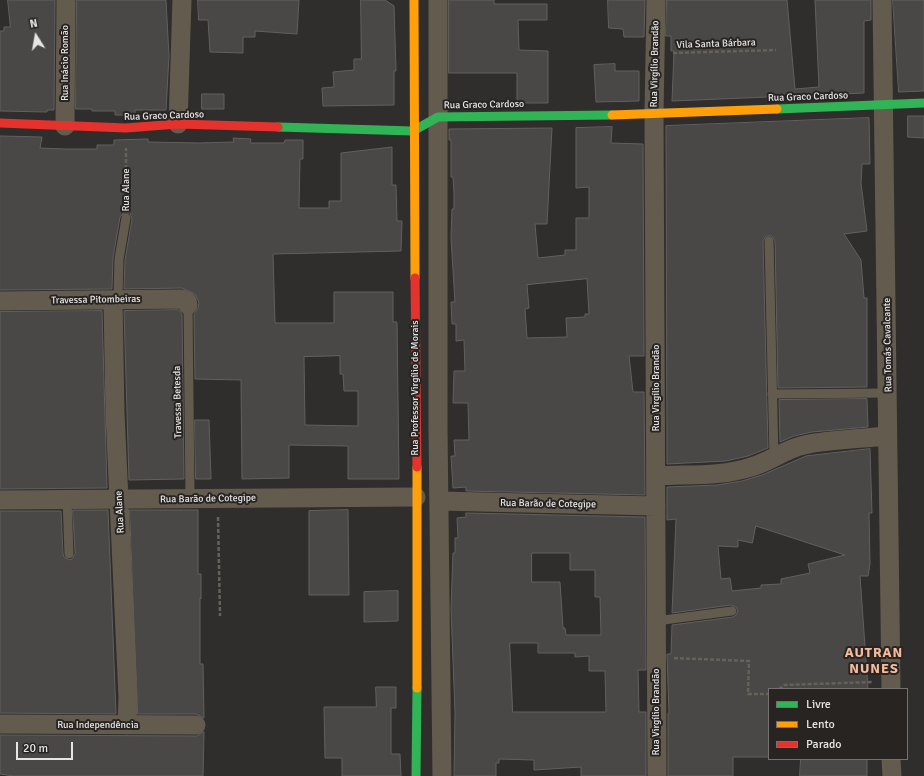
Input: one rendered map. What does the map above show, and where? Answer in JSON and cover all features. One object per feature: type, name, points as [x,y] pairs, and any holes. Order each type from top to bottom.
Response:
[{"type":"street","name":"Rua Inácio Romão","points":[[65,126],[66,0]]},
{"type":"street","points":[[178,124],[182,0]]},
{"type":"street","name":"Rua Professor Virgílio de Morais","points":[[414,0],[413,131],[418,671],[416,776]]},
{"type":"street","points":[[438,0],[438,428],[442,776]]},
{"type":"street","name":"Rua Virgílio Brandão","points":[[656,0],[654,114],[657,776]]},
{"type":"street","name":"Rua Tomás Cavalcante","points":[[882,0],[891,685]]},
{"type":"street","name":"Rua Graco Cardoso","points":[[0,122],[126,128],[178,124],[413,131],[438,117],[654,114],[924,103]]},
{"type":"street","name":"Rua Alane","points":[[115,300],[115,413],[128,697],[127,724]]},
{"type":"street","name":"Travessa Pitombeiras","points":[[0,301],[187,300],[188,305]]},
{"type":"street","points":[[415,431],[438,428]]},
{"type":"street","points":[[656,476],[728,472],[750,468],[805,445],[887,436]]},
{"type":"street","name":"Rua Barão de Cotegipe","points":[[0,500],[416,497]]},
{"type":"street","name":"Rua Barão de Cotegipe","points":[[439,501],[656,506]]},
{"type":"street","points":[[418,671],[441,672]]},
{"type":"street","name":"Rua Independência","points":[[0,724],[196,725]]},
{"type":"street","points":[[892,760],[892,776]]},
{"type":"lane","name":"Rua Alane","points":[[115,300],[119,258],[126,218]]},
{"type":"lane","points":[[769,241],[774,457]]},
{"type":"lane","name":"Travessa Betesda","points":[[188,305],[190,498]]},
{"type":"lane","points":[[772,394],[888,393]]},
{"type":"lane","points":[[67,499],[69,554]]},
{"type":"lane","points":[[656,621],[732,611]]},
{"type":"path","name":"Vila Santa Bárbara","points":[[656,54],[776,50]]},
{"type":"path","name":"Rua Alane","points":[[126,128],[126,218]]},
{"type":"path","points":[[217,499],[220,616]]},
{"type":"path","points":[[656,658],[749,661],[748,694],[768,694]]},
{"type":"path","points":[[780,688],[784,685],[891,685]]},
{"type":"building","points":[[8,0],[55,0],[54,110],[47,110],[47,112],[0,111],[0,31],[4,31],[4,27],[10,27]]},
{"type":"building","points":[[77,0],[166,0],[169,56],[166,110],[135,110],[135,115],[115,115],[115,111],[76,109]]},
{"type":"building","points":[[198,0],[299,0],[297,34],[255,31],[255,37],[243,37],[243,53],[210,52],[208,20],[199,20]]},
{"type":"building","points":[[361,0],[385,0],[394,6],[396,71],[394,71],[394,105],[323,106],[322,88],[334,87],[333,72],[354,70],[354,59],[361,59]]},
{"type":"building","points":[[449,0],[494,0],[494,4],[547,4],[547,20],[518,20],[519,50],[548,51],[548,103],[517,103],[517,73],[449,73]]},
{"type":"building","points":[[608,0],[645,0],[644,37],[624,37],[623,29],[609,28]]},
{"type":"building","points":[[667,0],[787,0],[795,89],[819,87],[815,0],[871,0],[871,20],[864,21],[864,93],[672,101],[674,51],[671,51],[671,36],[666,36]]},
{"type":"building","points":[[893,0],[924,0],[924,91],[899,92]]},
{"type":"building","points":[[615,64],[615,71],[639,71],[639,101],[596,102],[594,65]]},
{"type":"building","points":[[202,94],[224,94],[224,109],[202,109]]},
{"type":"building","points":[[908,116],[924,116],[924,138],[908,137]]},
{"type":"building","points":[[869,118],[870,164],[862,164],[861,183],[867,231],[844,234],[861,260],[864,298],[867,298],[867,387],[778,388],[775,241],[772,236],[766,236],[763,241],[768,448],[748,456],[726,461],[667,464],[666,126]]},
{"type":"building","points":[[612,127],[611,143],[643,144],[644,356],[629,356],[633,392],[644,392],[645,495],[466,491],[466,487],[453,488],[451,456],[455,456],[454,440],[469,440],[468,403],[453,403],[454,371],[465,371],[464,340],[456,341],[456,324],[452,324],[451,302],[455,302],[451,238],[454,193],[453,177],[451,177],[451,140],[449,140],[449,129],[552,128],[547,224],[535,224],[538,258],[565,255],[565,250],[576,250],[576,218],[589,218],[589,187],[576,188],[576,128]],"holes":[[[587,279],[589,314],[585,314],[585,317],[566,318],[567,337],[527,338],[525,309],[529,308],[527,285]]]},
{"type":"building","points":[[0,136],[42,137],[40,148],[65,149],[97,149],[97,145],[114,145],[114,140],[148,139],[148,142],[199,143],[234,142],[233,138],[251,139],[250,143],[284,143],[285,140],[303,140],[303,159],[300,159],[299,208],[329,208],[329,201],[341,201],[341,153],[392,147],[392,185],[396,185],[397,221],[402,221],[401,251],[273,254],[275,323],[334,323],[334,292],[393,292],[393,322],[397,322],[399,479],[348,479],[348,446],[289,445],[289,478],[242,479],[241,380],[195,379],[194,314],[199,303],[195,294],[182,288],[124,289],[125,260],[132,219],[130,213],[124,213],[120,217],[113,258],[112,289],[0,290]],"holes":[[[340,356],[340,374],[343,374],[344,391],[358,391],[358,426],[305,425],[304,357]]]},
{"type":"building","points":[[179,310],[182,314],[184,479],[129,480],[124,311]]},
{"type":"building","points":[[102,311],[107,488],[0,489],[0,312]]},
{"type":"building","points":[[867,399],[868,427],[812,432],[794,436],[780,442],[779,400]]},
{"type":"building","points":[[195,420],[209,420],[211,479],[196,479]]},
{"type":"building","points":[[870,449],[872,513],[869,513],[870,564],[868,576],[860,576],[868,688],[768,688],[768,757],[733,757],[733,776],[668,776],[669,713],[667,654],[671,654],[672,625],[733,617],[738,611],[736,607],[731,605],[672,613],[676,519],[667,520],[667,487],[717,485],[742,481],[762,475],[806,456]],"holes":[[[756,526],[845,555],[808,564],[810,573],[781,579],[781,584],[761,585],[761,588],[732,591],[730,578],[721,579],[718,546],[738,547],[738,540],[752,543]]]},
{"type":"building","points":[[73,510],[108,510],[116,714],[0,713],[0,511],[61,511],[63,554],[64,557],[69,560],[72,559],[75,554]]},
{"type":"building","points":[[130,510],[198,510],[198,574],[201,574],[200,664],[203,664],[204,718],[196,714],[138,714]]},
{"type":"building","points":[[348,510],[349,595],[309,595],[309,511]]},
{"type":"building","points":[[466,513],[645,517],[646,670],[638,670],[639,712],[646,712],[646,776],[581,776],[581,767],[534,770],[534,760],[499,759],[499,763],[496,763],[496,776],[454,776],[455,713],[451,609],[453,553],[455,553],[455,538],[458,538],[457,518],[466,517]],"holes":[[[532,553],[570,553],[570,570],[595,570],[595,597],[600,597],[601,635],[566,635],[565,628],[563,628],[560,582],[532,582]],[[510,643],[538,643],[538,653],[575,653],[575,657],[589,656],[589,671],[605,671],[606,712],[513,712]]]},
{"type":"building","points":[[398,591],[398,621],[364,622],[364,592]]},
{"type":"building","points":[[376,687],[396,687],[396,708],[391,708],[391,754],[400,754],[401,776],[342,776],[342,758],[325,758],[324,707],[376,707]]},
{"type":"building","points":[[204,732],[203,776],[14,776],[0,774],[0,735],[196,736]]},
{"type":"building","points":[[801,760],[867,760],[867,776],[800,776]]},
{"type":"traffic: fast","points":[[777,109],[924,103]]},
{"type":"traffic: fast","points":[[278,127],[413,131],[438,117],[612,115]]},
{"type":"traffic: fast","points":[[416,776],[417,688]]},
{"type":"traffic: slow","points":[[414,0],[415,278]]},
{"type":"traffic: slow","points":[[612,115],[777,109]]},
{"type":"traffic: slow","points":[[417,467],[417,688]]},
{"type":"traffic: jam","points":[[0,123],[126,128],[178,124],[278,127]]},
{"type":"traffic: jam","points":[[415,278],[417,467]]},
{"type":"district","name":"AUTRAN NUNES","points":[[874,662]]}]
